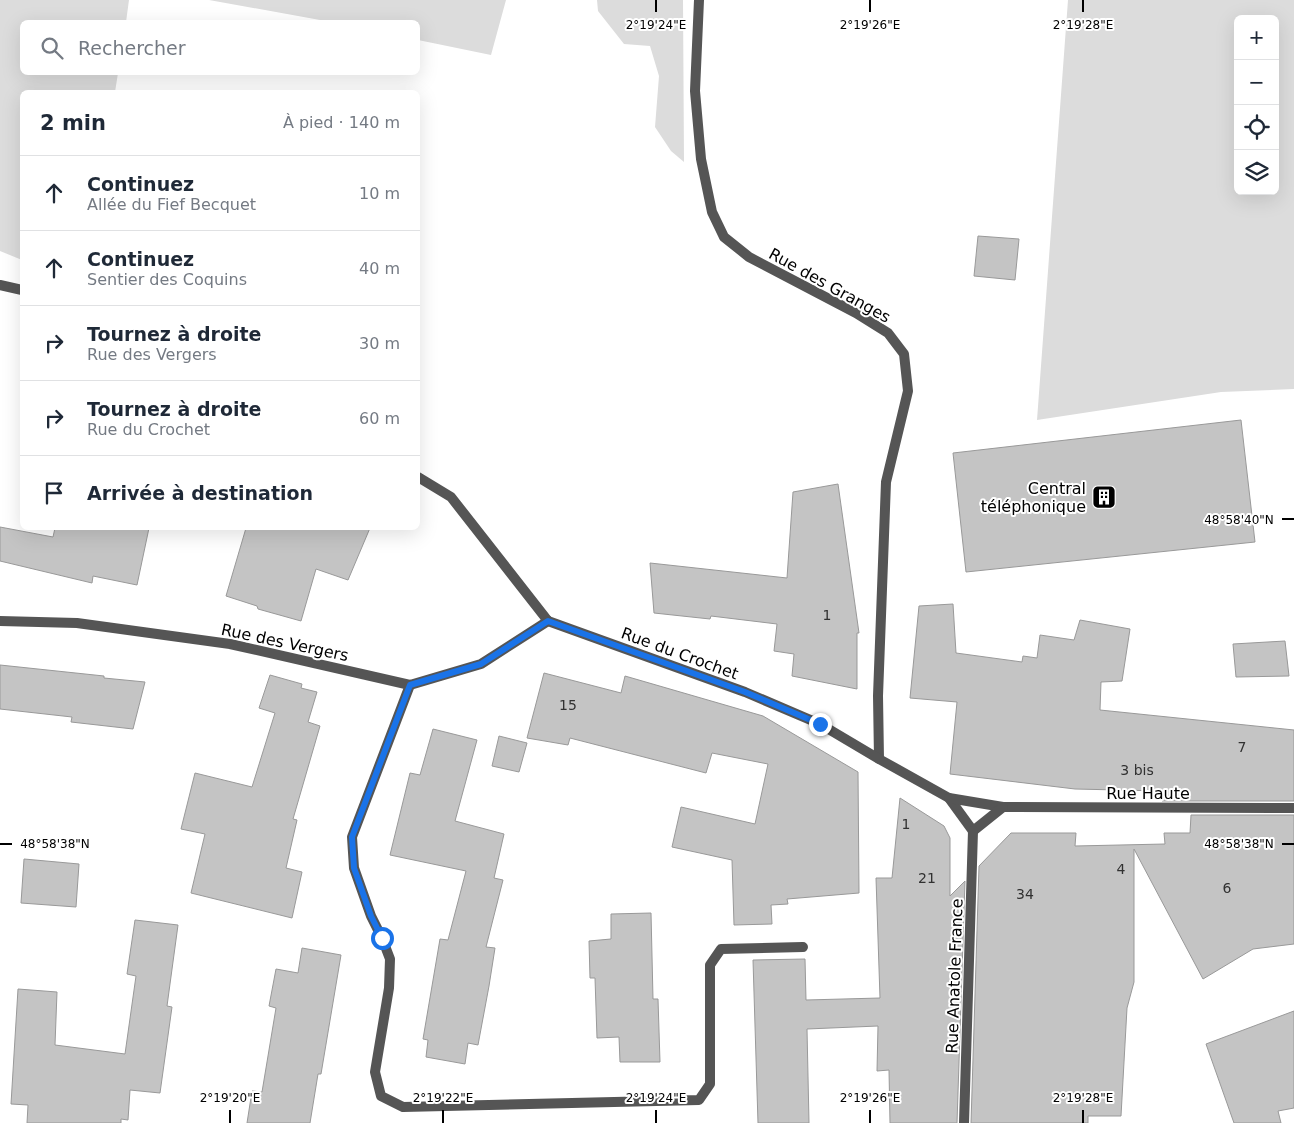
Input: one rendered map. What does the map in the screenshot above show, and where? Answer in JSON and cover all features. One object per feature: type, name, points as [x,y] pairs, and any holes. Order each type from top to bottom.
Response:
[{"type":"street","name":"Rue des Granges","points":[[699,0],[695,90],[701,159],[712,212],[724,237],[749,257],[856,313],[888,333],[904,354],[908,391],[886,482],[878,696],[879,759]]},
{"type":"street","points":[[0,284],[20,289]]},
{"type":"street","points":[[420,478],[451,497],[548,621]]},
{"type":"street","name":"Rue des Vergers","points":[[0,621],[77,623],[230,644],[410,685],[481,664],[548,621]]},
{"type":"street","name":"Rue du Crochet","points":[[548,621],[770,702],[820,724],[949,798],[973,831]]},
{"type":"street","points":[[410,685],[352,837],[354,868],[390,959],[389,988],[375,1072],[381,1096],[404,1107],[699,1100],[710,1084],[710,965],[721,949],[803,947]]},
{"type":"street","name":"Rue Haute","points":[[949,798],[1002,807],[1294,808]]},
{"type":"street","points":[[973,831],[1002,807]]},
{"type":"street","name":"Rue Anatole France","points":[[964,1123],[973,831]]},
{"type":"shaded area","points":[[0,0],[129,0],[126,20],[20,20],[20,75],[118,75],[115,90],[20,90],[20,259],[0,251]]},
{"type":"shaded area","points":[[209,0],[506,0],[491,55],[420,40],[420,20],[320,20]]},
{"type":"shaded area","points":[[597,0],[683,0],[684,162],[671,151],[655,127],[659,76],[650,46],[624,44],[598,11]]},
{"type":"shaded area","points":[[1068,0],[1294,0],[1294,389],[1221,392],[1037,420]]},
{"type":"building","points":[[978,236],[1019,239],[1015,280],[974,276]]},
{"type":"building","name":"Central téléphonique","points":[[1241,420],[1255,542],[966,572],[953,453]]},
{"type":"building","points":[[838,484],[859,633],[857,633],[857,689],[792,676],[794,654],[774,651],[777,624],[711,616],[710,619],[654,613],[650,563],[787,578],[793,492]]},
{"type":"building","points":[[0,527],[53,537],[55,530],[149,530],[137,585],[93,576],[92,583],[0,561]]},
{"type":"building","points":[[245,530],[369,530],[348,580],[316,569],[301,621],[258,609],[257,606],[226,596]]},
{"type":"building","points":[[953,604],[956,653],[1022,662],[1023,656],[1037,658],[1040,635],[1074,640],[1080,620],[1130,629],[1122,681],[1101,682],[1100,710],[1294,730],[1294,801],[1162,801],[1162,791],[1075,789],[950,774],[957,702],[910,698],[919,606]]},
{"type":"building","points":[[1285,641],[1289,676],[1236,677],[1233,644]]},
{"type":"building","points":[[0,665],[145,682],[133,729],[71,722],[72,717],[0,709]]},
{"type":"building","points":[[544,673],[621,693],[625,676],[763,716],[858,772],[859,893],[787,899],[788,904],[771,905],[772,924],[734,925],[732,860],[672,847],[681,807],[755,824],[768,764],[712,753],[706,773],[570,738],[568,745],[527,738]]},
{"type":"building","points":[[270,675],[302,684],[301,688],[317,692],[308,722],[320,726],[293,819],[297,820],[286,868],[302,872],[292,918],[191,893],[205,834],[181,829],[195,773],[252,787],[275,713],[259,708]]},
{"type":"building","points":[[433,729],[477,740],[455,821],[504,834],[494,878],[503,880],[486,947],[495,948],[489,986],[478,1045],[468,1043],[465,1064],[426,1057],[428,1040],[423,1039],[440,939],[448,940],[466,871],[390,855],[410,773],[420,775]]},
{"type":"building","points":[[499,736],[527,743],[519,772],[492,766]]},
{"type":"building","points":[[900,798],[944,826],[950,838],[950,896],[965,881],[957,1123],[890,1123],[889,1070],[877,1071],[878,1026],[807,1029],[809,1123],[758,1123],[753,960],[805,959],[806,1000],[880,998],[876,878],[892,878]]},
{"type":"building","points":[[1191,815],[1294,815],[1294,944],[1253,949],[1203,979],[1134,849],[1134,982],[1127,1008],[1121,1116],[1088,1116],[1088,1123],[971,1123],[979,866],[1011,833],[1076,833],[1075,846],[1165,844],[1164,833],[1190,833]]},
{"type":"building","points":[[24,859],[79,864],[76,907],[21,903]]},
{"type":"building","points":[[651,913],[653,999],[658,999],[660,1062],[620,1062],[619,1037],[597,1038],[595,978],[590,978],[589,941],[611,939],[611,914]]},
{"type":"building","points":[[135,920],[178,925],[167,1006],[172,1007],[160,1093],[130,1090],[128,1120],[121,1119],[121,1123],[27,1123],[28,1105],[11,1104],[18,989],[57,992],[55,1045],[125,1054],[136,976],[127,974]]},
{"type":"building","points":[[302,948],[341,955],[321,1074],[318,1074],[310,1123],[247,1123],[252,1091],[262,1092],[276,1008],[269,1006],[276,969],[298,973]]},
{"type":"building","points":[[1294,1011],[1294,1108],[1278,1111],[1281,1123],[1234,1123],[1206,1044]]},
{"type":"place","name":"Central téléphonique","points":[[1104,497]]},
{"type":"route","points":[[382,938],[371,916],[354,868],[352,837],[410,685],[481,664],[548,621],[745,692],[820,724]]}]
